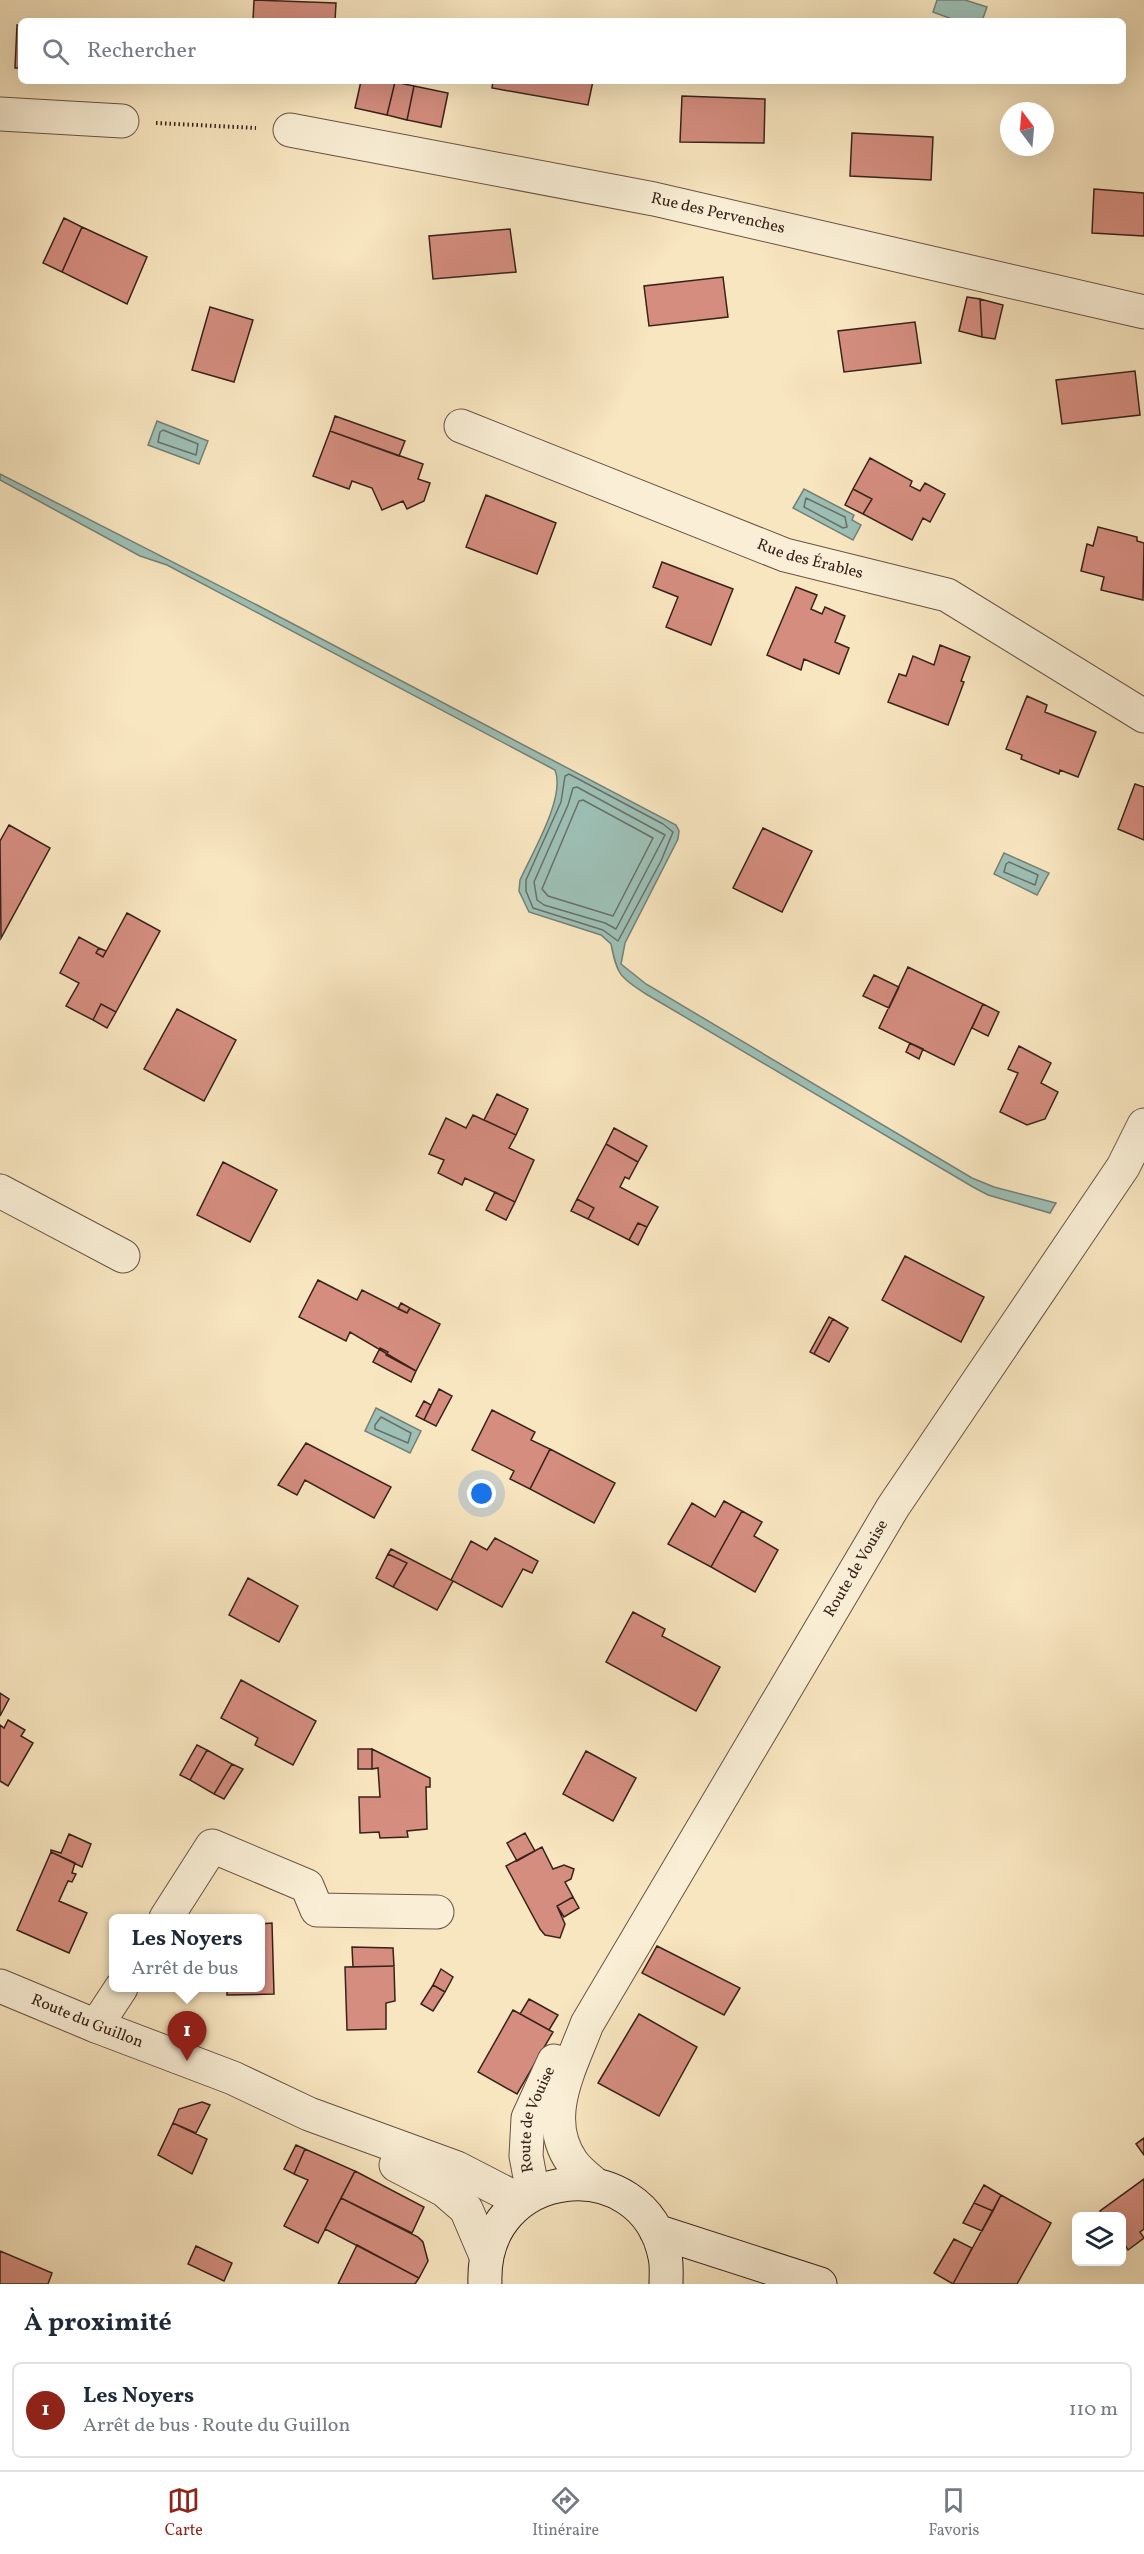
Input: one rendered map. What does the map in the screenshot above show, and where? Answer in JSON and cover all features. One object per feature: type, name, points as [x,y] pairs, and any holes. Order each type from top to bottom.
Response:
[{"type":"street","points":[[0,114],[122,121]]},
{"type":"street","name":"Rue des Pervenches","points":[[290,130],[654,199],[1144,312]]},
{"type":"street","name":"Rue des Érables","points":[[461,426],[786,555],[947,595],[1144,716]]},
{"type":"street","name":"Route de Vouise","points":[[596,2185],[572,2162],[557,2129],[559,2098],[587,2024],[893,1507],[1123,1167],[1144,1125]]},
{"type":"street","points":[[0,1191],[123,1256]]},
{"type":"street","points":[[169,1914],[212,1846],[307,1886],[317,1910],[437,1912]]},
{"type":"street","name":"Route du Guillon","points":[[0,1986],[96,2026],[233,2078],[309,2114],[527,2197]]},
{"type":"street","points":[[96,2026],[118,1992]]},
{"type":"street","name":"Route de Vouise","points":[[527,2197],[528,2118],[557,2055],[587,2024]]},
{"type":"street","name":"Route du Guillon","points":[[309,2114],[378,2156],[444,2190],[466,2209],[485,2270]]},
{"type":"street","points":[[485,2270],[493,2235],[504,2217],[527,2197],[563,2184],[596,2185],[631,2202],[645,2215],[656,2231],[665,2256],[666,2284]]},
{"type":"street","points":[[656,2231],[820,2284]]},
{"type":"path","points":[[122,121],[290,130]]},
{"type":"water","points":[[937,0],[965,0],[987,7],[983,18],[949,18],[933,12]]},
{"type":"water","points":[[157,421],[208,441],[199,464],[148,445]]},
{"type":"water","points":[[0,474],[257,605],[676,825],[679,831],[678,839],[625,943],[621,964],[646,984],[972,1178],[994,1187],[1056,1203],[1050,1213],[988,1195],[973,1187],[646,994],[621,974],[615,962],[611,944],[601,935],[529,912],[519,891],[520,880],[552,810],[556,795],[555,770],[167,565],[140,556],[0,480]]},
{"type":"water","points":[[804,489],[854,515],[852,520],[861,525],[853,540],[793,508]]},
{"type":"water","points":[[1004,853],[1049,873],[1037,895],[994,874]]},
{"type":"water","points":[[376,1408],[421,1431],[410,1453],[365,1431]]},
{"type":"building","points":[[254,0],[336,3],[335,18],[253,18]]},
{"type":"building","points":[[17,25],[18,25],[18,68],[15,68]]},
{"type":"building","points":[[360,84],[395,84],[387,115],[355,108]]},
{"type":"building","points":[[395,84],[414,86],[407,120],[387,115]]},
{"type":"building","points":[[493,84],[592,84],[588,105],[492,88]]},
{"type":"building","points":[[414,86],[448,93],[441,127],[407,120]]},
{"type":"building","points":[[682,96],[765,99],[764,143],[680,142]]},
{"type":"building","points":[[852,133],[933,137],[931,180],[850,176]]},
{"type":"building","points":[[1094,189],[1144,193],[1144,236],[1092,233]]},
{"type":"building","points":[[64,218],[82,227],[62,272],[43,263]]},
{"type":"building","points":[[82,227],[147,257],[127,304],[62,272]]},
{"type":"building","points":[[510,229],[516,272],[433,279],[429,236]]},
{"type":"building","points":[[723,277],[728,317],[649,326],[644,286]]},
{"type":"building","points":[[967,297],[980,299],[982,337],[959,331]]},
{"type":"building","points":[[980,299],[1003,305],[995,339],[982,337]]},
{"type":"building","points":[[210,307],[253,320],[234,382],[192,370]]},
{"type":"building","points":[[915,322],[921,363],[844,372],[838,331]]},
{"type":"building","points":[[1135,371],[1140,415],[1062,424],[1056,380]]},
{"type":"building","points":[[335,416],[405,441],[399,456],[330,431]]},
{"type":"building","points":[[330,431],[423,464],[418,479],[430,483],[424,501],[407,509],[403,501],[382,510],[372,488],[352,481],[349,489],[313,476]]},
{"type":"building","points":[[870,458],[912,481],[910,486],[920,491],[925,483],[945,494],[930,522],[923,518],[912,540],[863,514],[872,499],[853,489]]},
{"type":"building","points":[[853,489],[872,499],[863,514],[845,505]]},
{"type":"building","points":[[486,495],[556,523],[537,574],[466,547]]},
{"type":"building","points":[[1098,527],[1137,537],[1137,541],[1144,543],[1143,600],[1101,590],[1104,577],[1081,571],[1087,544],[1093,546]]},
{"type":"building","points":[[662,562],[733,589],[711,645],[666,627],[678,597],[653,587]]},
{"type":"building","points":[[796,587],[817,595],[811,609],[822,614],[825,607],[845,616],[835,642],[849,648],[839,674],[804,659],[801,670],[767,655]]},
{"type":"building","points":[[940,645],[970,657],[961,681],[964,682],[948,725],[888,702],[899,674],[906,676],[913,656],[934,665]]},
{"type":"building","points":[[1027,696],[1047,705],[1045,712],[1096,732],[1078,777],[1060,770],[1059,774],[1021,759],[1022,755],[1006,749]]},
{"type":"building","points":[[1135,784],[1144,787],[1144,840],[1118,829]]},
{"type":"building","points":[[9,825],[50,848],[1,938],[0,841]]},
{"type":"building","points":[[763,828],[812,851],[782,912],[733,888]]},
{"type":"building","points":[[127,913],[160,931],[116,1012],[101,1004],[93,1020],[66,1006],[79,983],[60,973],[79,937],[99,948],[96,953],[103,957]]},
{"type":"building","points":[[99,948],[106,951],[103,957],[96,953]]},
{"type":"building","points":[[908,967],[983,1004],[954,1065],[879,1028]]},
{"type":"building","points":[[874,975],[899,987],[889,1008],[863,996]]},
{"type":"building","points":[[101,1004],[116,1012],[107,1028],[93,1020]]},
{"type":"building","points":[[983,1004],[999,1012],[988,1036],[972,1028]]},
{"type":"building","points":[[177,1009],[236,1040],[204,1101],[144,1069]]},
{"type":"building","points":[[910,1043],[923,1049],[919,1059],[906,1052]]},
{"type":"building","points":[[1019,1046],[1051,1063],[1041,1083],[1058,1092],[1045,1119],[1027,1125],[1000,1112],[1018,1073],[1008,1069]]},
{"type":"building","points":[[497,1094],[528,1109],[516,1135],[484,1120]]},
{"type":"building","points":[[473,1115],[516,1135],[509,1148],[534,1160],[515,1202],[465,1178],[462,1185],[438,1173],[444,1160],[429,1154],[446,1118],[466,1128]]},
{"type":"building","points":[[614,1128],[647,1146],[638,1162],[606,1144]]},
{"type":"building","points":[[606,1144],[638,1162],[629,1179],[625,1177],[620,1187],[658,1207],[647,1227],[638,1223],[629,1240],[588,1219],[594,1208],[577,1199]]},
{"type":"building","points":[[223,1162],[277,1190],[250,1242],[197,1215]]},
{"type":"building","points":[[495,1192],[515,1202],[506,1220],[486,1210]]},
{"type":"building","points":[[577,1199],[594,1208],[588,1219],[571,1211]]},
{"type":"building","points":[[638,1223],[647,1227],[638,1245],[629,1240]]},
{"type":"building","points":[[905,1256],[984,1297],[961,1342],[882,1300]]},
{"type":"building","points":[[318,1280],[357,1300],[362,1290],[407,1313],[410,1308],[440,1324],[416,1371],[350,1332],[346,1341],[299,1317]]},
{"type":"building","points":[[401,1303],[410,1308],[407,1313],[398,1309]]},
{"type":"building","points":[[829,1317],[833,1319],[814,1354],[810,1352]]},
{"type":"building","points":[[833,1319],[848,1328],[829,1362],[814,1354]]},
{"type":"building","points":[[380,1348],[388,1352],[386,1355],[416,1371],[411,1382],[373,1362]]},
{"type":"building","points":[[439,1389],[452,1396],[436,1426],[424,1420]]},
{"type":"building","points":[[424,1401],[431,1405],[424,1420],[416,1416]]},
{"type":"building","points":[[492,1410],[535,1432],[531,1440],[550,1449],[530,1489],[510,1479],[514,1471],[472,1450]]},
{"type":"building","points":[[306,1443],[391,1487],[374,1518],[305,1480],[297,1495],[278,1485]]},
{"type":"building","points":[[550,1449],[615,1483],[594,1523],[530,1489]]},
{"type":"building","points":[[724,1501],[742,1511],[711,1567],[668,1544],[692,1503],[715,1517]]},
{"type":"building","points":[[742,1511],[762,1522],[754,1536],[778,1550],[755,1592],[711,1567]]},
{"type":"building","points":[[495,1538],[538,1561],[532,1573],[523,1569],[502,1607],[451,1580],[471,1541],[487,1550]]},
{"type":"building","points":[[391,1549],[453,1581],[437,1610],[393,1587],[407,1563],[388,1554]]},
{"type":"building","points":[[388,1554],[407,1563],[393,1587],[376,1578]]},
{"type":"building","points":[[248,1578],[298,1606],[279,1642],[229,1615]]},
{"type":"building","points":[[633,1612],[665,1629],[662,1636],[720,1667],[696,1711],[606,1662]]},
{"type":"building","points":[[241,1680],[316,1721],[293,1765],[255,1745],[258,1738],[221,1718]]},
{"type":"building","points":[[0,1693],[9,1699],[0,1716]]},
{"type":"building","points":[[8,1720],[25,1730],[21,1736],[33,1743],[8,1786],[0,1781],[0,1725],[4,1728]]},
{"type":"building","points":[[197,1745],[207,1750],[190,1780],[180,1775]]},
{"type":"building","points":[[358,1749],[372,1749],[372,1769],[358,1769]]},
{"type":"building","points":[[372,1749],[430,1778],[430,1787],[426,1787],[427,1829],[407,1831],[408,1837],[380,1838],[379,1832],[360,1833],[359,1797],[380,1797],[378,1768],[372,1769]]},
{"type":"building","points":[[207,1750],[232,1764],[214,1794],[190,1780]]},
{"type":"building","points":[[586,1751],[636,1778],[613,1821],[563,1794]]},
{"type":"building","points":[[232,1764],[243,1769],[224,1799],[214,1794]]},
{"type":"building","points":[[525,1833],[535,1851],[517,1861],[507,1843]]},
{"type":"building","points":[[69,1834],[91,1844],[82,1867],[51,1852],[51,1850],[61,1853]]},
{"type":"building","points":[[542,1847],[553,1869],[564,1865],[574,1869],[571,1879],[565,1882],[573,1897],[557,1906],[565,1924],[560,1938],[545,1935],[540,1929],[506,1866]]},
{"type":"building","points":[[51,1852],[75,1863],[72,1873],[76,1874],[72,1882],[68,1881],[59,1901],[87,1913],[69,1953],[17,1930]]},
{"type":"building","points":[[573,1897],[579,1908],[564,1917],[557,1906]]},
{"type":"building","points":[[272,1923],[274,1994],[227,1995],[227,1992],[265,1992],[265,1924]]},
{"type":"building","points":[[657,1946],[740,1988],[724,2015],[642,1973]]},
{"type":"building","points":[[352,1947],[393,1948],[394,1966],[353,1967]]},
{"type":"building","points":[[394,1966],[395,2001],[386,2003],[386,2029],[347,2030],[345,1967]]},
{"type":"building","points":[[441,1969],[453,1977],[445,1992],[433,1985]]},
{"type":"building","points":[[433,1985],[445,1992],[433,2011],[421,2004]]},
{"type":"building","points":[[529,1999],[558,2015],[549,2030],[520,2014]]},
{"type":"building","points":[[513,2010],[553,2032],[517,2094],[478,2072]]},
{"type":"building","points":[[639,2014],[697,2047],[659,2116],[598,2083]]},
{"type":"building","points":[[202,2102],[210,2105],[196,2133],[173,2123],[179,2109]]},
{"type":"building","points":[[173,2123],[207,2139],[192,2174],[158,2155]]},
{"type":"building","points":[[1144,2138],[1144,2155],[1136,2144]]},
{"type":"building","points":[[296,2145],[305,2149],[294,2174],[284,2169]]},
{"type":"building","points":[[305,2149],[355,2171],[318,2243],[284,2226],[308,2180],[294,2174]]},
{"type":"building","points":[[355,2171],[424,2207],[412,2233],[341,2198]]},
{"type":"building","points":[[1144,2179],[1144,2229],[1140,2232],[1144,2238],[1128,2250],[1126,2247],[1126,2212],[1100,2211]]},
{"type":"building","points":[[984,2185],[1001,2195],[993,2211],[974,2203]]},
{"type":"building","points":[[1001,2195],[1051,2223],[1017,2284],[953,2284]]},
{"type":"building","points":[[341,2198],[418,2237],[423,2242],[428,2261],[419,2278],[325,2229]]},
{"type":"building","points":[[974,2203],[993,2211],[982,2231],[963,2223]]},
{"type":"building","points":[[954,2239],[972,2248],[953,2284],[934,2273]]},
{"type":"building","points":[[357,2245],[419,2278],[415,2284],[338,2284]]},
{"type":"building","points":[[196,2246],[232,2263],[224,2281],[188,2264]]},
{"type":"building","points":[[0,2251],[52,2273],[48,2284],[0,2284]]},
{"type":"place","name":"Les Noyers","points":[[187,2061]]}]
